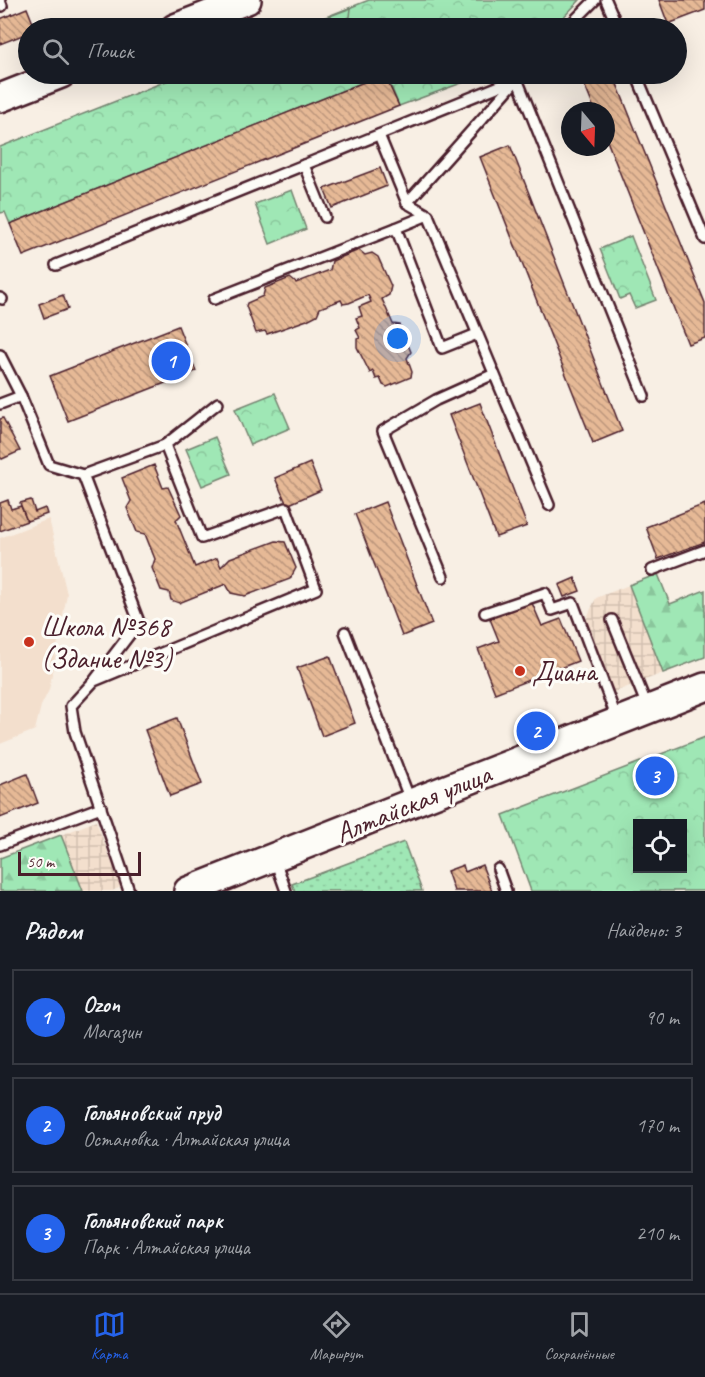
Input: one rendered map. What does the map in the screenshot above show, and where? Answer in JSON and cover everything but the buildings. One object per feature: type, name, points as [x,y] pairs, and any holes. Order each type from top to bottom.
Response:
[{"type":"street","points":[[188,16],[247,0]]},
{"type":"street","points":[[0,98],[36,84]]},
{"type":"street","name":"Алтайская улица","points":[[189,891],[705,687]]},
{"type":"lane","points":[[577,18],[595,0]]},
{"type":"lane","points":[[606,0],[614,18]]},
{"type":"lane","points":[[56,265],[501,84]]},
{"type":"lane","points":[[407,203],[513,84]]},
{"type":"lane","points":[[523,84],[644,396]]},
{"type":"lane","points":[[640,84],[705,239]]},
{"type":"lane","points":[[379,135],[407,203],[428,215],[549,505]]},
{"type":"lane","points":[[304,165],[325,217]]},
{"type":"lane","points":[[214,299],[428,215]]},
{"type":"lane","points":[[396,228],[442,348],[477,334]]},
{"type":"lane","points":[[0,356],[21,396],[49,465],[83,475],[165,446],[218,403]]},
{"type":"lane","points":[[443,577],[383,431],[436,400],[494,375]]},
{"type":"lane","points":[[0,404],[21,396]]},
{"type":"lane","points":[[94,681],[316,589],[286,508],[202,538],[165,446]]},
{"type":"lane","points":[[83,475],[139,622],[94,681],[71,706],[75,732],[129,891]]},
{"type":"lane","points":[[652,570],[705,550]]},
{"type":"lane","points":[[484,613],[545,593],[552,610],[573,603],[618,721]]},
{"type":"lane","points":[[612,620],[648,709]]},
{"type":"lane","points":[[345,632],[411,804]]},
{"type":"lane","points":[[0,845],[100,807]]},
{"type":"lane","points":[[274,858],[286,891]]},
{"type":"lane","points":[[498,869],[506,891]]},
{"type":"shaded area","name":"Школа №368 (Здание №3)","points":[[49,519],[67,594],[49,690],[41,706],[35,730],[0,744],[0,538]]},
{"type":"shaded area","points":[[629,585],[663,673],[612,693],[585,622],[596,598]]},
{"type":"shaded area","points":[[96,821],[121,887],[112,891],[83,891],[61,835]]},
{"type":"green space","points":[[369,0],[580,0],[563,18],[323,18]]},
{"type":"green space","points":[[351,8],[348,18],[324,18]]},
{"type":"green space","points":[[159,84],[359,84],[10,224],[5,212],[0,213],[0,147]]},
{"type":"green space","points":[[390,84],[459,84],[399,106]]},
{"type":"green space","points":[[292,190],[306,229],[270,244],[255,204]]},
{"type":"green space","points":[[631,236],[656,300],[635,308],[629,295],[620,299],[600,249]]},
{"type":"green space","points":[[275,393],[290,428],[250,445],[235,409]]},
{"type":"green space","points":[[215,437],[231,474],[202,486],[186,449]]},
{"type":"green space","points":[[658,574],[670,604],[705,590],[705,657],[663,673],[629,585]]},
{"type":"green space","points":[[705,737],[705,891],[531,891],[503,815]]},
{"type":"green space","points":[[61,835],[83,891],[0,891],[0,858]]},
{"type":"green space","points":[[404,842],[422,891],[295,891],[292,884]]},
{"type":"place","name":"Ozon","points":[[171,361]]},
{"type":"place","name":"Школа №368 (Здание №3)","points":[[29,642]]},
{"type":"place","name":"Диана","points":[[520,671]]},
{"type":"place","name":"Гольяновский пруд","points":[[536,731]]},
{"type":"place","name":"Гольяновcкий парк","points":[[655,776]]}]
